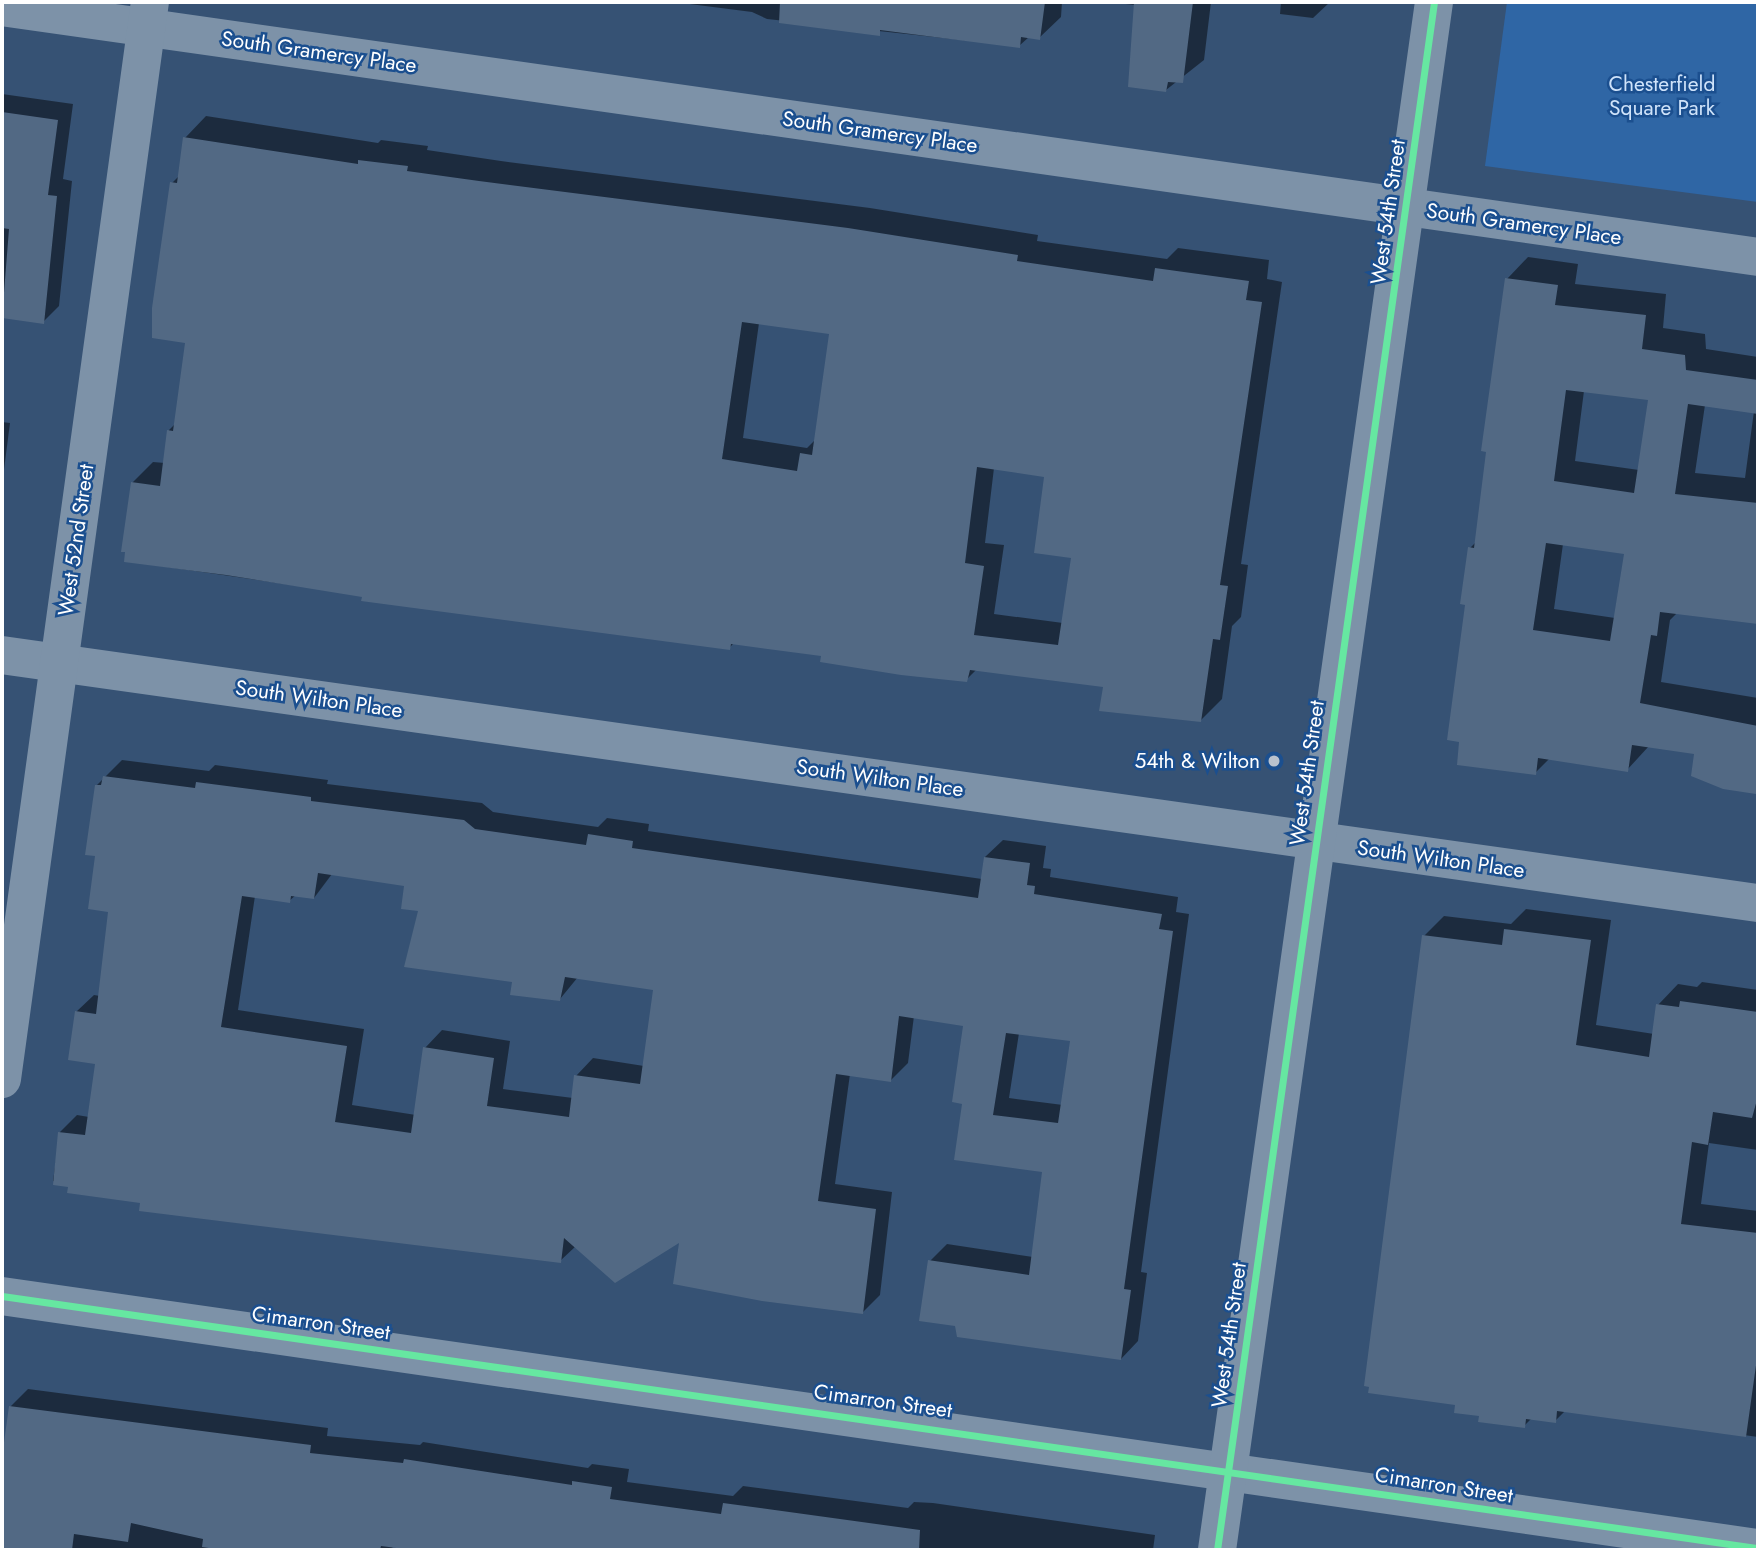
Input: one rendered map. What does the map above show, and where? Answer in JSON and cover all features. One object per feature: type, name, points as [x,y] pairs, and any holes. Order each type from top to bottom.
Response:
[{"type":"street","name":"West 54th Street","points":[[1217,1550],[1434,2]]},
{"type":"street","name":"South Gramercy Place","points":[[2,7],[148,15],[1407,207],[1758,257]]},
{"type":"street","name":"West 52nd Street","points":[[2,1079],[148,15]]},
{"type":"street","name":"South Wilton Place","points":[[2,655],[1758,903]]},
{"type":"street","name":"Cimarron Street","points":[[2,1296],[1758,1548]]},
{"type":"green space","name":"Chesterfield Square Park","points":[[1507,2],[1758,2],[1758,202],[1485,166]]},
{"type":"building","points":[[780,2],[1045,2],[1040,40],[1021,37],[1020,48],[880,30],[880,36],[779,23]]},
{"type":"building","points":[[1134,2],[1193,2],[1183,83],[1168,82],[1166,92],[1128,87]]},
{"type":"building","points":[[2,112],[58,120],[48,195],[57,196],[44,324],[2,318],[9,229],[2,228]]},
{"type":"building","points":[[183,137],[358,164],[358,160],[408,166],[407,171],[479,181],[848,228],[1018,255],[1017,261],[1153,281],[1155,268],[1249,281],[1246,300],[1262,302],[1220,585],[1228,586],[1220,640],[1213,639],[1201,722],[1099,711],[1103,687],[970,670],[967,682],[901,675],[820,662],[821,656],[731,644],[730,650],[361,601],[362,597],[124,562],[125,552],[121,552],[131,482],[160,486],[167,430],[173,431],[185,343],[152,338],[152,308],[170,182],[177,183]],"holes":[[[742,322],[829,334],[812,455],[800,453],[797,471],[722,459]],[[977,467],[1044,477],[1034,553],[1071,558],[1058,645],[974,635],[984,566],[965,563]]]},
{"type":"building","points":[[1505,278],[1558,285],[1555,305],[1646,315],[1642,349],[1685,355],[1686,370],[1758,380],[1758,414],[1688,404],[1675,494],[1758,503],[1758,624],[1660,612],[1657,636],[1651,635],[1640,703],[1758,726],[1756,794],[1723,789],[1691,776],[1694,754],[1632,745],[1628,772],[1538,758],[1536,775],[1457,765],[1459,742],[1447,740],[1465,605],[1460,604],[1468,547],[1474,548],[1486,452],[1481,451]],"holes":[[[1566,390],[1648,400],[1634,493],[1554,481]],[[1546,543],[1624,554],[1610,641],[1533,630]]]},
{"type":"building","points":[[103,776],[195,788],[196,782],[311,797],[311,801],[464,820],[475,829],[586,845],[588,834],[633,841],[632,848],[978,898],[984,857],[1030,863],[1027,885],[1035,886],[1034,894],[1162,914],[1159,929],[1173,931],[1124,1289],[1131,1290],[1121,1360],[957,1337],[955,1326],[919,1321],[928,1260],[1029,1275],[1042,1172],[954,1160],[962,1104],[952,1102],[963,1026],[899,1016],[891,1082],[836,1074],[818,1201],[876,1209],[863,1314],[762,1301],[673,1284],[679,1243],[615,1283],[564,1238],[561,1263],[139,1211],[140,1203],[67,1193],[68,1187],[53,1185],[58,1132],[85,1135],[95,1064],[68,1060],[75,1011],[96,1014],[108,912],[88,909],[95,856],[85,855],[95,785],[101,785]],"holes":[[[318,873],[404,886],[401,909],[418,911],[404,967],[512,982],[510,995],[560,1001],[565,977],[653,990],[640,1084],[574,1075],[569,1117],[487,1106],[494,1058],[423,1047],[411,1133],[335,1122],[347,1046],[221,1027],[242,896],[290,903],[291,896],[314,899]],[[1006,1033],[1070,1041],[1058,1123],[993,1115]]]},
{"type":"building","points":[[1504,929],[1591,940],[1576,1045],[1649,1057],[1656,1004],[1679,1007],[1680,1001],[1758,1012],[1758,1096],[1752,1118],[1713,1112],[1708,1145],[1692,1142],[1681,1224],[1758,1233],[1758,1351],[1746,1437],[1557,1411],[1556,1423],[1526,1419],[1525,1428],[1478,1422],[1479,1416],[1454,1413],[1455,1405],[1368,1393],[1369,1387],[1364,1386],[1422,935],[1502,945]]},
{"type":"building","points":[[9,1406],[311,1445],[310,1453],[403,1463],[404,1459],[572,1485],[572,1481],[612,1487],[610,1499],[721,1514],[723,1503],[920,1530],[919,1550],[412,1550],[381,1546],[380,1550],[222,1550],[202,1547],[203,1539],[131,1523],[128,1542],[74,1534],[72,1550],[2,1550],[2,1457]]},
{"type":"cycle path","points":[[1217,1550],[1434,2]]},
{"type":"cycle path","points":[[2,1296],[1758,1548]]},
{"type":"place","name":"54th & Wilton","points":[[1274,761]]}]
